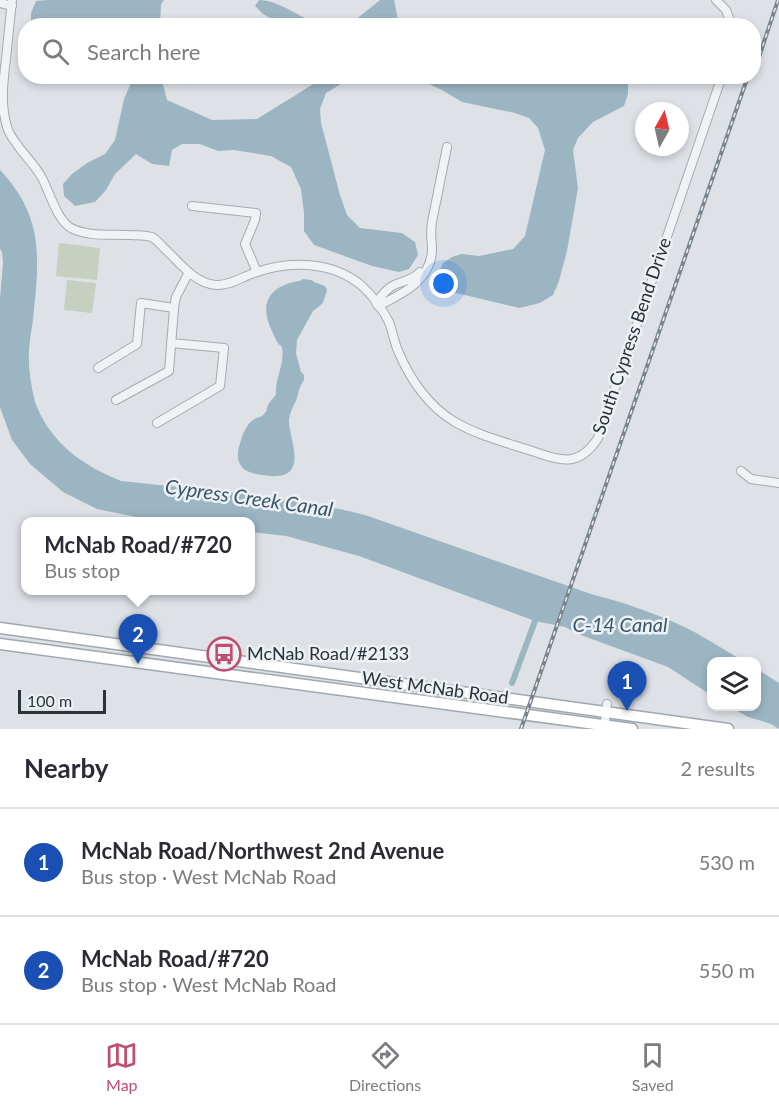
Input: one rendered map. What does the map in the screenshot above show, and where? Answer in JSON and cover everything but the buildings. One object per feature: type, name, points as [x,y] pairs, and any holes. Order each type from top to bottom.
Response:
[{"type":"main road","name":"West McNab Road","points":[[0,628],[480,695],[606,708],[728,729]]},
{"type":"main road","name":"West McNab Road","points":[[0,644],[632,729]]},
{"type":"main road","points":[[478,708],[480,695]]},
{"type":"street","points":[[716,0],[726,10],[729,18]]},
{"type":"street","points":[[0,3],[12,3]]},
{"type":"street","name":"South Cypress Bend Drive","points":[[12,3],[2,95],[3,113],[9,132],[40,174],[63,222],[82,232],[144,235],[154,238],[198,279],[218,286],[257,272],[290,265],[326,268],[345,275],[362,286],[377,304],[389,322],[396,348],[406,371],[436,407],[454,421],[481,434],[552,458],[566,460],[580,457],[591,449],[598,438],[719,84]]},
{"type":"street","points":[[377,304],[392,286],[411,280],[426,264],[429,217],[445,146]]},
{"type":"street","points":[[192,206],[256,213],[245,244],[257,272]]},
{"type":"street","points":[[116,400],[169,371],[176,297],[189,272]]},
{"type":"street","points":[[98,368],[137,344],[141,303],[174,308]]},
{"type":"street","points":[[157,423],[220,386],[224,348],[171,343]]},
{"type":"street","points":[[741,471],[751,478],[779,483]]},
{"type":"street","points":[[604,727],[606,708]]},
{"type":"green space","points":[[59,243],[100,248],[97,280],[56,276]]},
{"type":"green space","points":[[67,280],[96,283],[92,313],[64,310]]},
{"type":"water","points":[[164,0],[161,5],[160,18],[31,18],[36,1]]},
{"type":"water","points":[[259,0],[266,1],[304,18],[270,18],[255,6]]},
{"type":"water","points":[[380,0],[394,0],[398,18],[358,18]]},
{"type":"water","points":[[131,84],[163,84],[167,100],[212,120],[257,119],[313,84],[341,84],[326,93],[320,109],[321,123],[347,215],[360,228],[402,233],[415,242],[418,255],[409,269],[399,272],[372,266],[314,245],[304,231],[301,189],[291,167],[271,156],[234,150],[218,151],[200,144],[182,144],[172,150],[169,166],[152,164],[136,154],[115,174],[106,190],[95,202],[75,206],[64,196],[63,184],[87,163],[105,154],[115,140],[124,99]]},
{"type":"water","points":[[429,84],[628,84],[624,106],[593,122],[578,138],[573,150],[578,188],[567,251],[553,295],[540,303],[519,308],[452,292],[441,284],[439,272],[443,263],[452,257],[462,254],[479,256],[513,249],[525,236],[545,150],[538,128],[529,118],[462,102]]},
{"type":"water","name":"C-14 Canal","points":[[0,170],[25,205],[36,240],[37,278],[29,357],[30,378],[36,403],[44,420],[61,443],[82,461],[107,475],[121,481],[274,498],[365,515],[594,595],[647,611],[687,628],[737,657],[707,657],[707,692],[668,667],[578,634],[565,627],[535,621],[359,556],[286,536],[255,532],[255,517],[136,517],[97,509],[63,492],[30,464],[12,440],[0,407],[2,252],[0,249]]},
{"type":"water","points":[[303,279],[312,280],[325,286],[327,290],[323,303],[313,311],[297,340],[296,353],[304,380],[289,419],[294,454],[293,467],[283,475],[254,473],[240,464],[239,447],[247,426],[264,414],[276,394],[283,353],[268,321],[267,304],[274,291]]},
{"type":"water","points":[[761,672],[779,683],[779,729],[737,711],[761,711]]},
{"type":"waterway","points":[[512,683],[535,621]]},
{"type":"railway","points":[[761,51],[778,0]]},
{"type":"railway","points":[[521,729],[745,84]]},
{"type":"place","name":"McNab Road/#2133","points":[[224,654]]},
{"type":"place","name":"McNab Road/#720","points":[[138,664]]},
{"type":"place","name":"McNab Road/Northwest 2nd Avenue","points":[[627,711]]},
{"type":"water label","name":"Cypress Creek Canal","points":[[249,498]]}]
